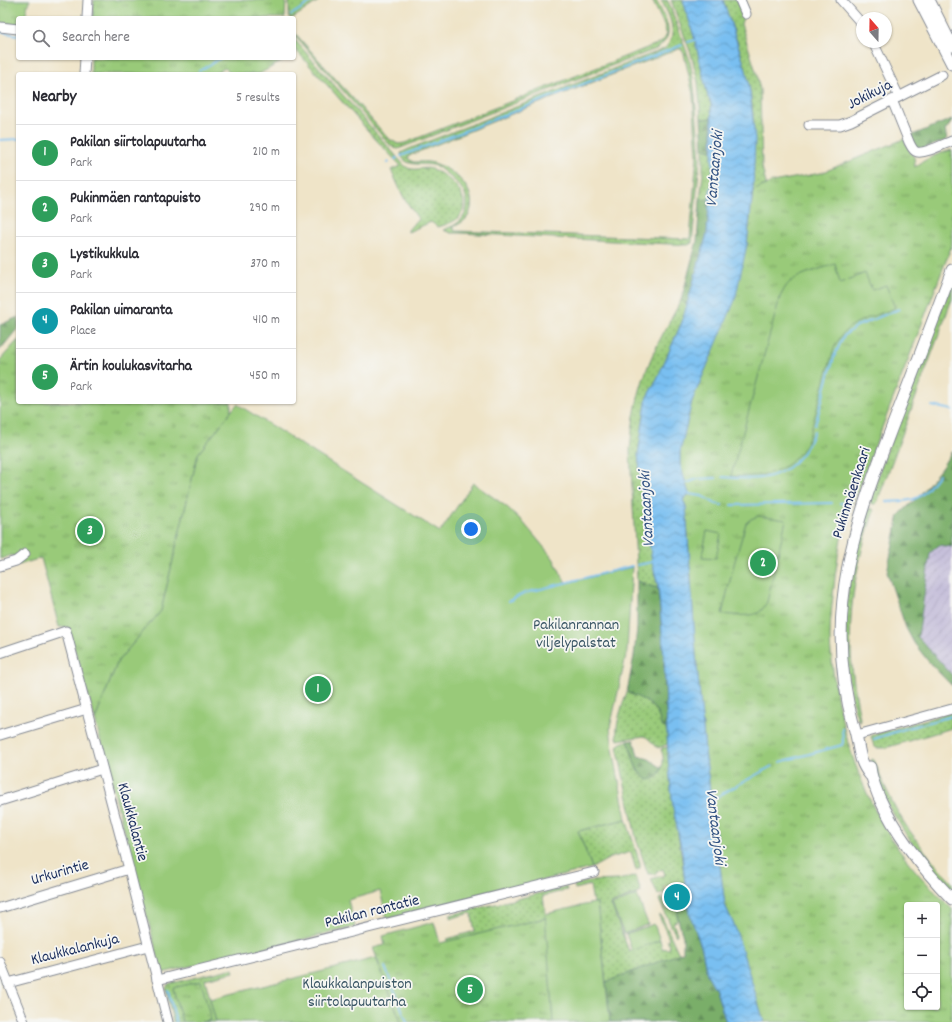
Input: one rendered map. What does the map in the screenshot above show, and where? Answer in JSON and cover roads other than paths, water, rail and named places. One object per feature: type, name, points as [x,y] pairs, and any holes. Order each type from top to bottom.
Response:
[{"type":"main road","points":[[919,0],[952,64]]},
{"type":"main road","points":[[928,0],[952,46]]},
{"type":"main road","name":"Pukinmäenkaari","points":[[952,270],[866,499],[850,551],[841,616],[842,669],[847,698],[857,735],[860,757],[863,766],[870,775],[888,815],[901,837],[925,870],[952,899]]},
{"type":"street","points":[[87,16],[88,0]]},
{"type":"street","points":[[740,0],[746,14]]},
{"type":"street","points":[[841,0],[856,17]]},
{"type":"street","points":[[0,26],[16,29]]},
{"type":"street","points":[[875,48],[912,149],[917,152],[922,152],[952,141]]},
{"type":"street","points":[[84,72],[85,60]]},
{"type":"street","name":"Jokikuja","points":[[809,125],[840,125],[852,121],[942,75]]},
{"type":"street","points":[[0,566],[16,561],[25,554]]},
{"type":"street","name":"Klaukkalantie","points":[[0,653],[66,631],[168,1022]]},
{"type":"street","points":[[0,735],[87,709]]},
{"type":"street","points":[[857,735],[952,709]]},
{"type":"street","points":[[0,801],[102,768]]},
{"type":"street","name":"Urkurintie","points":[[0,908],[129,869]]},
{"type":"street","name":"Pakilan rantatie","points":[[157,980],[594,872]]},
{"type":"street","name":"Klaukkalankuja","points":[[8,982],[148,946]]},
{"type":"street","points":[[0,962],[24,1022]]},
{"type":"water","name":"Vantaanjoki","points":[[683,0],[723,0],[746,70],[755,139],[753,189],[747,244],[735,300],[692,401],[680,452],[680,464],[689,494],[683,500],[686,507],[696,655],[706,760],[725,905],[735,927],[764,1022],[726,1022],[716,990],[707,974],[702,949],[687,906],[682,852],[673,808],[668,758],[664,656],[658,585],[652,562],[638,455],[647,397],[657,379],[682,322],[707,234],[710,192],[713,178],[711,103],[708,97],[695,40]]},
{"type":"waterway","points":[[291,15],[314,0]]},
{"type":"waterway","points":[[0,32],[16,35]]},
{"type":"waterway","points":[[688,42],[695,40]]},
{"type":"waterway","points":[[401,156],[682,45]]},
{"type":"waterway","points":[[199,71],[218,60]]},
{"type":"waterway","points":[[0,140],[16,139]]},
{"type":"waterway","points":[[815,425],[834,357],[843,337],[857,326],[899,309]]},
{"type":"waterway","points":[[932,406],[952,410]]},
{"type":"waterway","points":[[723,477],[756,479],[779,473],[800,456],[806,448],[814,431]]},
{"type":"waterway","points":[[886,502],[906,501],[918,497],[927,489],[939,474]]},
{"type":"waterway","points":[[687,483],[697,479],[716,478]]},
{"type":"waterway","points":[[689,494],[702,496],[716,504],[722,505]]},
{"type":"waterway","points":[[840,503],[845,503],[850,498]]},
{"type":"waterway","points":[[732,505],[832,503]]},
{"type":"waterway","points":[[638,565],[652,562]]},
{"type":"waterway","points":[[509,601],[525,593],[632,566]]},
{"type":"waterway","points":[[874,739],[952,716]]},
{"type":"waterway","points":[[780,762],[842,745],[842,728]]},
{"type":"waterway","name":"Vantaanjoki","points":[[711,800],[772,766]]},
{"type":"waterway","points":[[385,967],[407,1022]]},
{"type":"waterway","points":[[168,990],[176,1022]]},
{"type":"place","name":"Lystikukkula","points":[[90,531]]},
{"type":"place","name":"Pukinmäen rantapuisto","points":[[763,563]]},
{"type":"place","name":"Pakilan siirtolapuutarha","points":[[318,689]]},
{"type":"place","name":"Pakilan uimaranta","points":[[677,897]]},
{"type":"place","name":"Ärtin koulukasvitarha","points":[[470,990]]},
{"type":"park label","name":"Pakilanrannan viljelypalstat","points":[[576,634]]},
{"type":"park label","name":"Klaukkalanpuiston siirtolapuutarha","points":[[357,993]]}]
